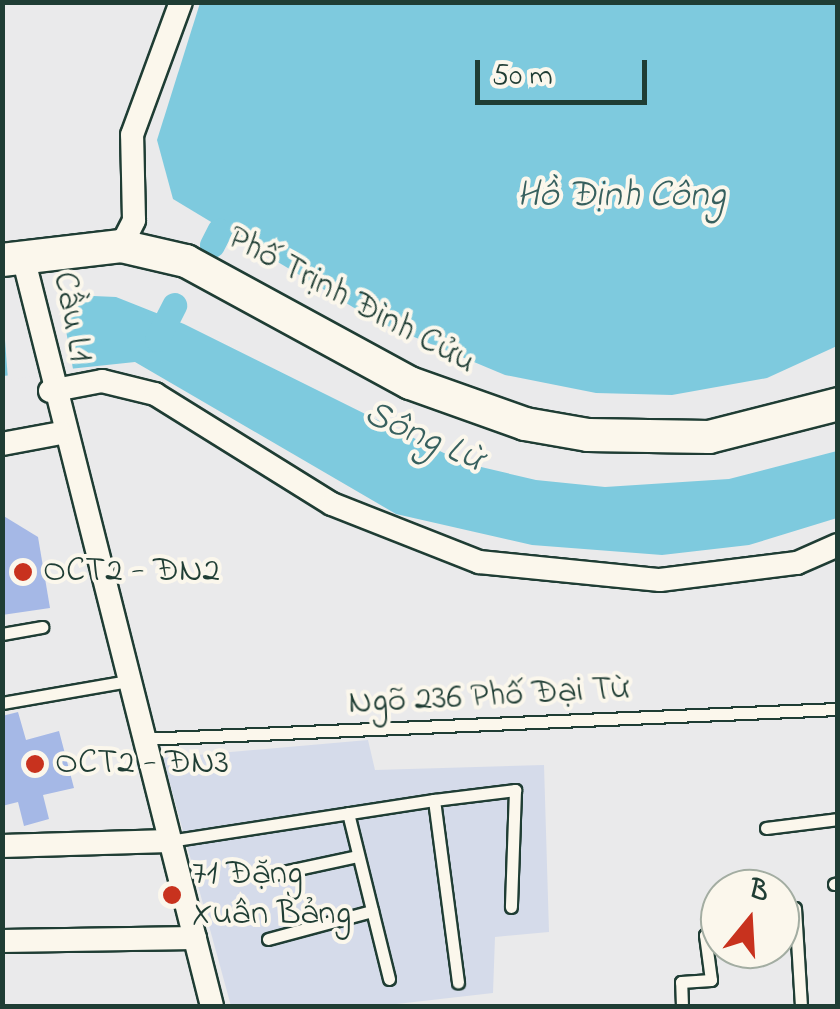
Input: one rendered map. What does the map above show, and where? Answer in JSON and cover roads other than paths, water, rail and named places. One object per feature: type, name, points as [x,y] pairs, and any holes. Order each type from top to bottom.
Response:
[{"type":"main road","name":"Phố Trịnh Đình Cửu","points":[[17,264],[121,246],[235,281],[410,383],[525,424],[646,440],[709,438],[838,404]]},
{"type":"street","points":[[121,246],[134,220],[132,135],[180,2]]},
{"type":"street","name":"Cầu L1","points":[[17,264],[212,1006]]},
{"type":"street","points":[[48,383],[102,380],[155,394],[332,504],[479,562],[660,580],[797,563],[838,545]]},
{"type":"street","points":[[2,444],[60,433]]},
{"type":"street","points":[[2,846],[169,840]]},
{"type":"street","points":[[2,941],[196,938]]},
{"type":"lane","points":[[2,634],[42,627]]},
{"type":"lane","points":[[2,703],[128,681]]},
{"type":"lane","name":"Ngõ 236 Phố Đại Từ","points":[[142,739],[838,709]]},
{"type":"lane","points":[[169,840],[514,790],[511,906]]},
{"type":"lane","points":[[434,800],[458,982]]},
{"type":"lane","points":[[348,813],[388,979]]},
{"type":"lane","points":[[766,828],[838,819]]},
{"type":"lane","points":[[274,874],[358,856]]},
{"type":"lane","points":[[268,939],[372,911]]},
{"type":"lane","points":[[682,1006],[681,982],[711,980],[710,969]]},
{"type":"lane","points":[[799,969],[801,1006]]},
{"type":"water","name":"Hồ Định Công","points":[[200,3],[837,3],[837,346],[767,378],[672,395],[596,393],[505,375],[376,321],[173,199],[157,140]]},
{"type":"water","points":[[71,295],[116,297],[184,324],[464,463],[536,480],[605,487],[729,479],[837,451],[837,518],[749,545],[662,555],[532,545],[396,514],[135,362],[3,376],[2,305]]},
{"type":"waterway","points":[[212,245],[219,231]]},
{"type":"waterway","points":[[157,339],[174,305]]},
{"type":"place","name":"OCT2 - ĐN2","points":[[23,572]]},
{"type":"place","name":"OCT2 - ĐN3","points":[[35,764]]},
{"type":"place","name":"71 Đặng Xuân Bảng","points":[[172,895]]},
{"type":"water label","name":"Sông Lừ","points":[[423,438]]}]
